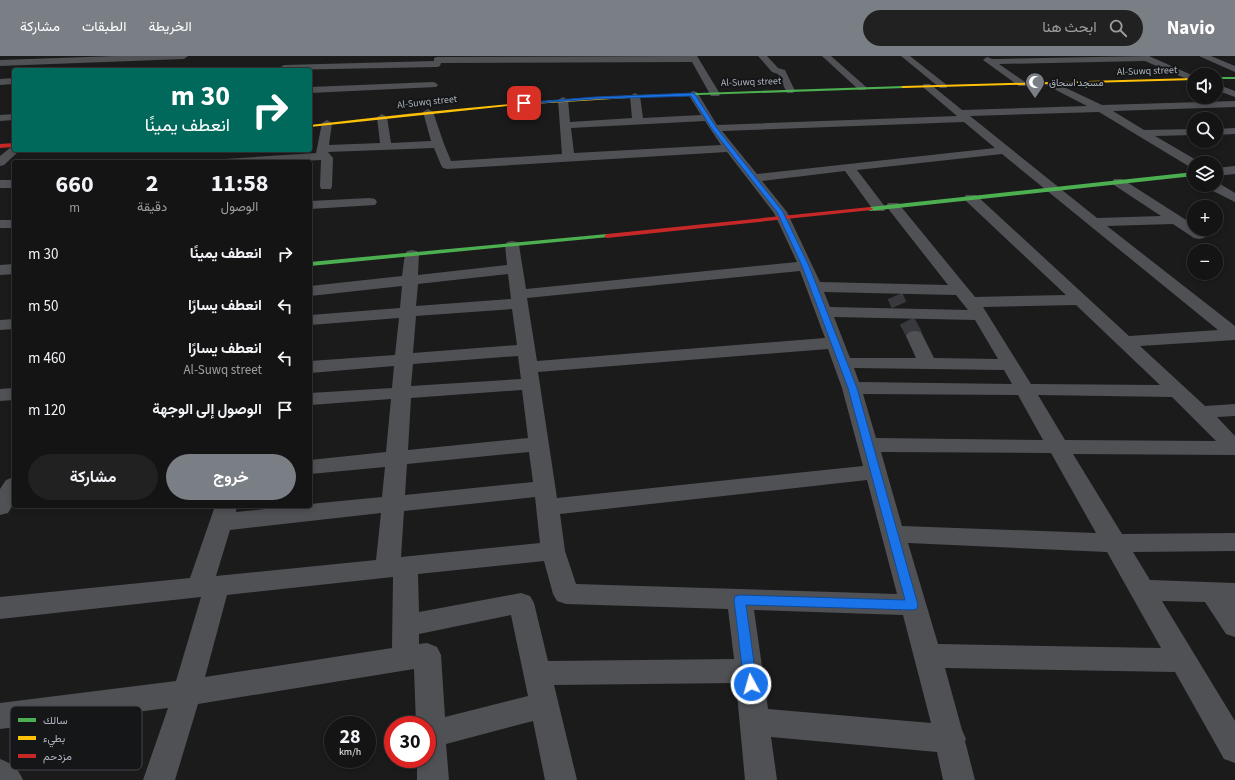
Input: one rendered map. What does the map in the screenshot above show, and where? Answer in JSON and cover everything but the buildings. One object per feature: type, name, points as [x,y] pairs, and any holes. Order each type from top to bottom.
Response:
[{"type":"street","points":[[0,63],[184,56]]},
{"type":"street","points":[[284,68],[292,56]]},
{"type":"street","points":[[762,56],[775,70],[782,72],[790,91]]},
{"type":"street","points":[[826,56],[862,88]]},
{"type":"street","points":[[905,56],[943,86]]},
{"type":"street","points":[[980,56],[1022,84]]},
{"type":"street","points":[[1203,56],[1235,69]]},
{"type":"street","points":[[138,66],[148,57]]},
{"type":"street","points":[[312,90],[539,58],[609,57],[694,58],[715,94]]},
{"type":"street","points":[[991,62],[1144,57],[1187,76]]},
{"type":"street","points":[[312,70],[435,72]]},
{"type":"street","points":[[1223,78],[1235,78]]},
{"type":"street","name":"Al-Suwq street","points":[[312,126],[430,110],[635,96],[1187,79]]},
{"type":"street","points":[[0,82],[12,81]]},
{"type":"street","points":[[1051,84],[1100,108],[1187,160]]},
{"type":"street","points":[[927,86],[1052,189],[1218,322],[1234,330]]},
{"type":"street","points":[[1223,90],[1235,94]]},
{"type":"street","points":[[693,94],[711,123],[784,218],[806,266],[852,388],[951,739],[959,780]]},
{"type":"street","points":[[635,96],[638,121]]},
{"type":"street","points":[[563,100],[568,156]]},
{"type":"street","points":[[566,125],[638,121],[711,123],[963,116],[1100,108],[1235,104]]},
{"type":"street","points":[[430,110],[438,144],[447,165],[568,156],[730,148]]},
{"type":"street","points":[[0,118],[12,117]]},
{"type":"street","points":[[382,117],[386,146]]},
{"type":"street","points":[[321,152],[327,123]]},
{"type":"street","points":[[1223,132],[1235,131]]},
{"type":"street","points":[[1142,134],[1187,132]]},
{"type":"street","points":[[247,160],[386,146],[438,144]]},
{"type":"street","points":[[0,146],[12,146]]},
{"type":"street","points":[[753,178],[1004,150]]},
{"type":"street","points":[[0,162],[12,152]]},
{"type":"street","points":[[321,152],[327,158],[326,186]]},
{"type":"street","points":[[848,167],[971,302],[1010,365],[1056,446],[1235,749]]},
{"type":"street","points":[[1223,171],[1235,170]]},
{"type":"street","points":[[312,264],[784,218],[1187,175]]},
{"type":"street","points":[[1118,182],[1187,227]]},
{"type":"street","points":[[0,184],[12,184]]},
{"type":"street","points":[[1223,191],[1235,198]]},
{"type":"street","points":[[971,198],[1178,391],[1235,448]]},
{"type":"street","points":[[312,205],[370,202]]},
{"type":"street","points":[[1093,222],[1176,220]]},
{"type":"street","points":[[0,224],[12,224]]},
{"type":"street","points":[[512,245],[553,551],[566,594],[912,605]]},
{"type":"street","points":[[405,658],[406,625],[397,567],[392,504],[412,254]]},
{"type":"street","points":[[312,320],[408,312],[806,266]]},
{"type":"street","points":[[0,270],[12,269]]},
{"type":"street","points":[[312,291],[515,269]]},
{"type":"street","points":[[813,287],[902,310],[971,302]]},
{"type":"street","points":[[823,312],[902,310],[971,302],[1081,300]]},
{"type":"street","points":[[902,310],[928,363]]},
{"type":"street","points":[[0,325],[12,324]]},
{"type":"street","points":[[1126,342],[1234,330]]},
{"type":"street","points":[[312,399],[401,393],[529,367],[834,343]]},
{"type":"street","points":[[312,367],[404,360],[529,367]]},
{"type":"street","points":[[842,363],[1010,365]]},
{"type":"street","points":[[852,388],[1025,391],[1178,391]]},
{"type":"street","points":[[0,395],[12,394]]},
{"type":"street","points":[[1200,412],[1235,410]]},
{"type":"street","points":[[312,467],[539,444]]},
{"type":"street","points":[[868,445],[1235,448]]},
{"type":"street","points":[[159,780],[187,693],[224,514],[392,504],[546,498],[875,472]]},
{"type":"street","points":[[0,478],[12,477]]},
{"type":"street","points":[[893,534],[1114,543],[1235,542]]},
{"type":"street","points":[[0,608],[553,551]]},
{"type":"street","points":[[1142,590],[1224,593],[1235,626]]},
{"type":"street","points":[[740,600],[761,780]]},
{"type":"street","points":[[406,625],[522,603],[561,780]]},
{"type":"street","points":[[81,706],[187,693],[405,658],[427,656],[430,716]]},
{"type":"street","points":[[927,656],[1182,660]]},
{"type":"street","points":[[537,673],[749,671]]},
{"type":"street","points":[[436,733],[529,709],[544,703]]},
{"type":"street","points":[[0,716],[10,715]]},
{"type":"street","points":[[755,722],[951,739]]},
{"type":"street","points":[[428,779],[429,768]]},
{"type":"street","points":[[0,774],[7,780]]},
{"type":"tunnel","points":[[895,296],[899,305]]},
{"type":"tunnel","points":[[907,321],[915,336]]},
{"type":"traffic: fast","points":[[1223,78],[1235,78]]},
{"type":"traffic: fast","points":[[642,96],[903,87]]},
{"type":"traffic: fast","points":[[870,209],[1187,175]]},
{"type":"traffic: fast","points":[[312,264],[607,236]]},
{"type":"traffic: slow","points":[[903,87],[1187,79]]},
{"type":"traffic: slow","points":[[312,126],[517,104],[642,96]]},
{"type":"traffic: jam","points":[[0,146],[12,145]]},
{"type":"traffic: jam","points":[[607,236],[870,209]]},
{"type":"place","name":"مسجد اسحاق","points":[[1035,99]]},
{"type":"route","points":[[524,103],[595,98],[693,94],[714,128],[780,212],[806,266],[852,388],[912,605],[740,600],[751,684]]}]
